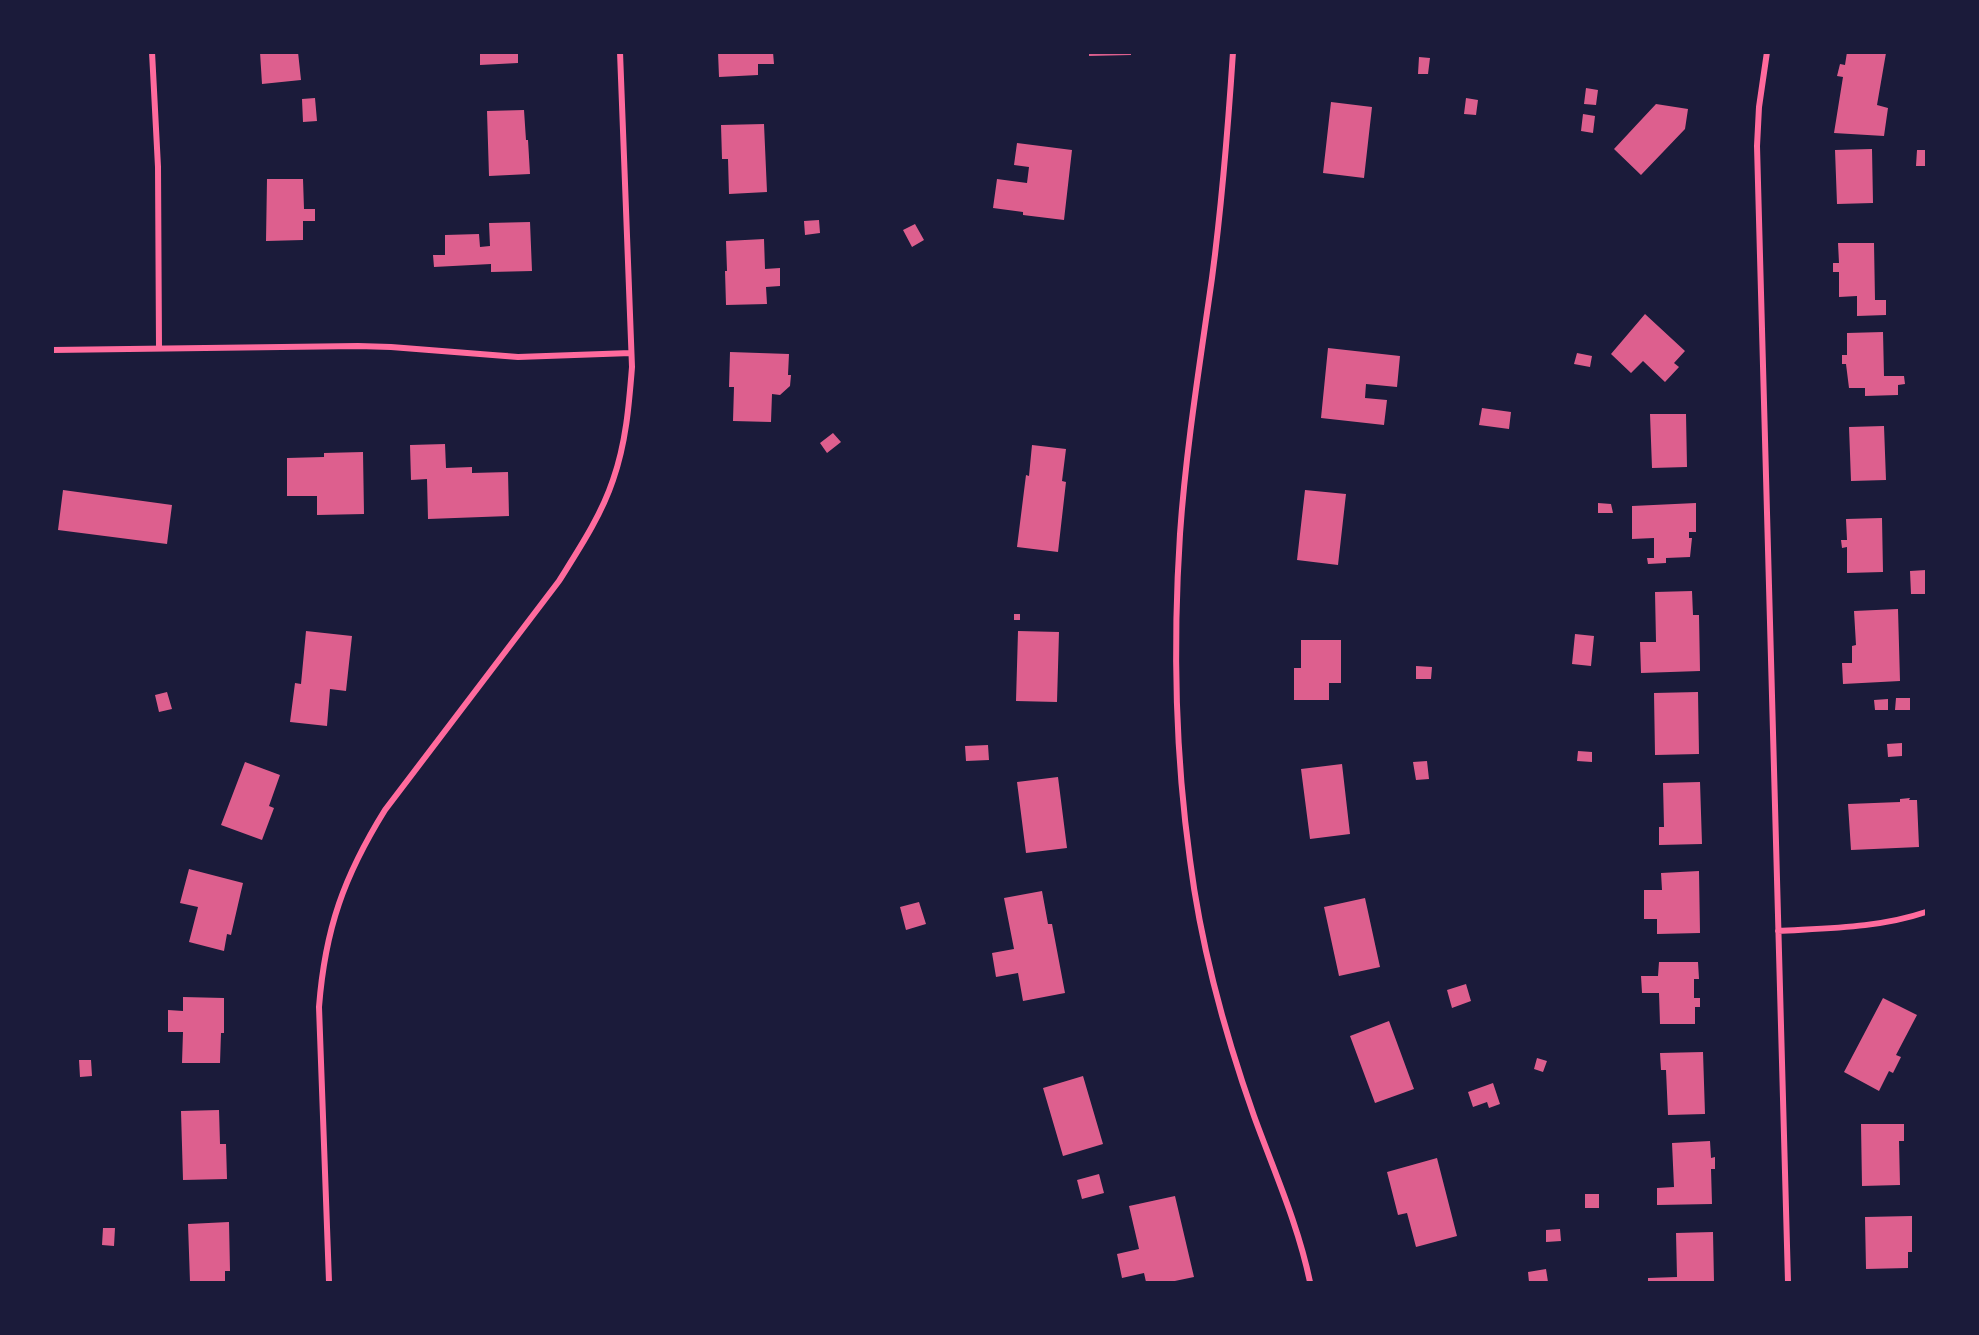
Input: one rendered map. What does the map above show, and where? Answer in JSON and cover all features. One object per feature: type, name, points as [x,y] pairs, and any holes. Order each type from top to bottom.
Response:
[{"type":"street","points":[[152,52],[158,167],[159,348]]},
{"type":"street","points":[[329,1282],[319,1007],[328,937],[338,903],[367,840],[386,810],[559,581],[580,549],[613,481],[623,444],[629,405],[631,352],[620,52]]},
{"type":"street","points":[[1233,52],[1221,200],[1188,444],[1180,534],[1177,625],[1181,790],[1190,864],[1221,1008],[1255,1118],[1294,1219],[1310,1282]]},
{"type":"street","points":[[1767,52],[1756,146],[1788,1282]]},
{"type":"street","points":[[52,350],[391,346],[518,357],[631,352]]},
{"type":"street","points":[[1778,931],[1840,928],[1881,923],[1926,912]]},
{"type":"building","points":[[260,52],[298,52],[301,80],[262,84]]},
{"type":"building","points":[[480,52],[518,52],[518,63],[480,65]]},
{"type":"building","points":[[718,52],[773,52],[774,64],[758,64],[758,75],[719,77]]},
{"type":"building","points":[[1089,52],[1131,52],[1131,55],[1089,56]]},
{"type":"building","points":[[1847,52],[1886,53],[1877,105],[1888,108],[1884,136],[1834,133],[1843,77],[1837,76],[1840,64],[1845,65]]},
{"type":"building","points":[[1419,57],[1430,58],[1428,74],[1418,74]]},
{"type":"building","points":[[1586,88],[1598,90],[1596,105],[1584,104]]},
{"type":"building","points":[[315,98],[317,121],[303,122],[302,99]]},
{"type":"building","points":[[1466,98],[1478,100],[1476,115],[1464,114]]},
{"type":"building","points":[[1331,102],[1372,107],[1364,178],[1323,173]]},
{"type":"building","points":[[1656,104],[1688,109],[1685,129],[1641,175],[1614,149]]},
{"type":"building","points":[[524,110],[530,174],[489,176],[487,111]]},
{"type":"building","points":[[1583,114],[1595,116],[1593,133],[1581,131]]},
{"type":"building","points":[[764,124],[767,192],[729,194],[728,159],[722,159],[721,125]]},
{"type":"building","points":[[1017,143],[1072,150],[1064,220],[1023,215],[1023,212],[993,208],[997,179],[1027,183],[1029,167],[1014,165]]},
{"type":"building","points":[[1872,149],[1873,203],[1837,204],[1835,150]]},
{"type":"building","points":[[1917,150],[1926,150],[1926,166],[1916,166]]},
{"type":"building","points":[[267,179],[303,179],[304,209],[315,209],[315,221],[303,221],[303,240],[266,241]]},
{"type":"building","points":[[819,220],[820,233],[805,235],[804,221]]},
{"type":"building","points":[[530,222],[532,271],[491,272],[491,264],[434,267],[433,255],[445,255],[445,235],[479,234],[480,247],[490,246],[489,223]]},
{"type":"building","points":[[915,224],[924,240],[912,247],[903,230]]},
{"type":"building","points":[[764,239],[765,269],[780,268],[780,286],[766,287],[767,304],[726,305],[726,241]]},
{"type":"building","points":[[1838,243],[1874,243],[1875,300],[1886,300],[1886,315],[1857,316],[1857,296],[1839,297],[1839,272],[1833,272],[1833,263],[1839,263]]},
{"type":"building","points":[[1645,314],[1685,351],[1674,363],[1679,367],[1665,382],[1643,361],[1631,373],[1611,354]]},
{"type":"building","points":[[1883,332],[1884,376],[1904,376],[1905,384],[1898,385],[1898,395],[1865,396],[1865,388],[1849,388],[1846,364],[1842,364],[1842,355],[1847,355],[1847,333]]},
{"type":"building","points":[[1328,348],[1400,356],[1397,387],[1366,384],[1365,398],[1387,400],[1384,425],[1321,418]]},
{"type":"building","points":[[730,352],[789,354],[790,386],[780,395],[772,394],[771,422],[733,421],[734,387],[729,387]]},
{"type":"building","points":[[1577,353],[1592,356],[1590,367],[1574,364]]},
{"type":"building","points":[[1482,408],[1511,412],[1509,429],[1479,425]]},
{"type":"building","points":[[1650,414],[1686,414],[1687,467],[1652,468]]},
{"type":"building","points":[[1884,426],[1886,480],[1851,481],[1849,427]]},
{"type":"building","points":[[833,433],[841,442],[827,453],[820,443]]},
{"type":"building","points":[[445,444],[446,468],[472,467],[472,473],[508,472],[509,516],[428,519],[427,479],[411,480],[410,445]]},
{"type":"building","points":[[1032,445],[1066,449],[1062,481],[1066,482],[1058,552],[1017,547]]},
{"type":"building","points":[[363,452],[364,514],[317,515],[317,496],[287,496],[287,458],[324,457],[324,453]]},
{"type":"building","points":[[63,490],[172,505],[167,544],[58,530]]},
{"type":"building","points":[[1305,490],[1346,494],[1338,565],[1297,560]]},
{"type":"building","points":[[1598,503],[1611,504],[1613,513],[1598,513]]},
{"type":"building","points":[[1696,503],[1696,532],[1689,532],[1689,538],[1692,538],[1690,557],[1666,558],[1666,563],[1648,564],[1647,558],[1654,558],[1654,538],[1632,539],[1632,506]]},
{"type":"building","points":[[1882,518],[1883,572],[1847,573],[1847,547],[1842,548],[1841,540],[1847,540],[1846,519]]},
{"type":"building","points":[[1926,570],[1926,594],[1911,594],[1910,571]]},
{"type":"building","points":[[1692,591],[1693,615],[1699,615],[1700,671],[1641,673],[1640,642],[1656,642],[1655,592]]},
{"type":"building","points":[[1898,609],[1900,681],[1843,684],[1842,663],[1852,663],[1852,646],[1856,645],[1854,611]]},
{"type":"building","points":[[1014,614],[1020,614],[1020,620],[1014,620]]},
{"type":"building","points":[[306,631],[352,636],[346,691],[330,689],[327,726],[290,722],[295,683],[301,684]]},
{"type":"building","points":[[1018,631],[1059,632],[1057,702],[1016,701]]},
{"type":"building","points":[[1575,634],[1594,636],[1591,666],[1572,664]]},
{"type":"building","points":[[1301,640],[1341,640],[1341,683],[1329,683],[1329,700],[1294,700],[1294,668],[1301,668]]},
{"type":"building","points":[[1416,666],[1432,667],[1431,679],[1416,679]]},
{"type":"building","points":[[167,692],[172,709],[159,712],[155,695]]},
{"type":"building","points":[[1698,692],[1699,754],[1655,755],[1654,693]]},
{"type":"building","points":[[1896,698],[1910,698],[1910,710],[1895,710]]},
{"type":"building","points":[[1888,699],[1888,710],[1875,710],[1874,700]]},
{"type":"building","points":[[1902,743],[1902,756],[1888,757],[1887,744]]},
{"type":"building","points":[[988,745],[989,760],[966,761],[965,746]]},
{"type":"building","points":[[1578,751],[1592,752],[1592,762],[1577,761]]},
{"type":"building","points":[[1427,761],[1429,779],[1416,780],[1413,762]]},
{"type":"building","points":[[245,762],[280,775],[269,806],[274,808],[262,840],[221,825]]},
{"type":"building","points":[[1342,764],[1350,834],[1310,839],[1301,769]]},
{"type":"building","points":[[1058,777],[1067,848],[1026,853],[1017,782]]},
{"type":"building","points":[[1700,782],[1702,844],[1659,845],[1659,827],[1664,827],[1663,783]]},
{"type":"building","points":[[1910,798],[1909,800],[1917,800],[1919,847],[1851,850],[1848,804],[1900,802],[1900,799]]},
{"type":"building","points":[[189,869],[243,883],[231,935],[227,934],[224,951],[189,942],[198,907],[180,903]]},
{"type":"building","points":[[1699,871],[1700,933],[1657,934],[1657,919],[1644,919],[1644,890],[1662,890],[1661,873]]},
{"type":"building","points":[[1042,891],[1048,924],[1052,924],[1065,993],[1023,1001],[1018,973],[996,977],[992,953],[1014,949],[1004,898]]},
{"type":"building","points":[[1365,898],[1380,967],[1339,976],[1324,907]]},
{"type":"building","points":[[919,902],[926,924],[906,930],[900,907]]},
{"type":"building","points":[[1659,962],[1698,962],[1699,979],[1694,979],[1694,998],[1700,998],[1700,1007],[1695,1007],[1695,1024],[1660,1024],[1659,993],[1642,993],[1641,976],[1658,976]]},
{"type":"building","points":[[1466,984],[1471,1001],[1452,1008],[1447,990]]},
{"type":"building","points":[[183,997],[224,998],[224,1033],[221,1033],[220,1063],[182,1063],[183,1032],[168,1032],[168,1010],[183,1011]]},
{"type":"building","points":[[1883,998],[1917,1015],[1896,1055],[1901,1057],[1893,1073],[1889,1071],[1879,1091],[1844,1072]]},
{"type":"building","points":[[1389,1021],[1414,1089],[1375,1103],[1350,1036]]},
{"type":"building","points":[[1703,1052],[1705,1114],[1668,1115],[1666,1070],[1661,1070],[1660,1053]]},
{"type":"building","points":[[1537,1058],[1547,1061],[1543,1072],[1534,1069]]},
{"type":"building","points":[[79,1060],[91,1060],[92,1076],[80,1077]]},
{"type":"building","points":[[1083,1076],[1103,1144],[1063,1156],[1043,1088]]},
{"type":"building","points":[[1493,1083],[1500,1104],[1489,1108],[1487,1102],[1473,1107],[1468,1092]]},
{"type":"building","points":[[219,1110],[220,1144],[226,1144],[227,1179],[183,1180],[181,1111]]},
{"type":"building","points":[[1861,1124],[1904,1124],[1904,1141],[1899,1141],[1900,1185],[1862,1186]]},
{"type":"building","points":[[1710,1141],[1711,1158],[1715,1157],[1715,1169],[1711,1169],[1712,1204],[1657,1205],[1657,1188],[1674,1187],[1672,1143]]},
{"type":"building","points":[[1437,1158],[1457,1236],[1416,1247],[1407,1213],[1398,1215],[1387,1172]]},
{"type":"building","points":[[1099,1174],[1104,1193],[1082,1199],[1077,1180]]},
{"type":"building","points":[[1585,1194],[1599,1194],[1599,1208],[1585,1208]]},
{"type":"building","points":[[1175,1196],[1194,1277],[1170,1282],[1146,1282],[1144,1273],[1122,1278],[1117,1254],[1139,1249],[1129,1206]]},
{"type":"building","points":[[1912,1216],[1912,1252],[1908,1252],[1908,1268],[1866,1269],[1865,1217]]},
{"type":"building","points":[[229,1222],[230,1271],[225,1271],[225,1282],[190,1282],[188,1224]]},
{"type":"building","points":[[103,1228],[115,1228],[114,1246],[102,1245]]},
{"type":"building","points":[[1560,1229],[1561,1241],[1546,1242],[1546,1230]]},
{"type":"building","points":[[1713,1232],[1714,1282],[1648,1282],[1648,1278],[1677,1277],[1676,1233]]},
{"type":"building","points":[[1546,1269],[1548,1282],[1529,1282],[1528,1272]]}]
